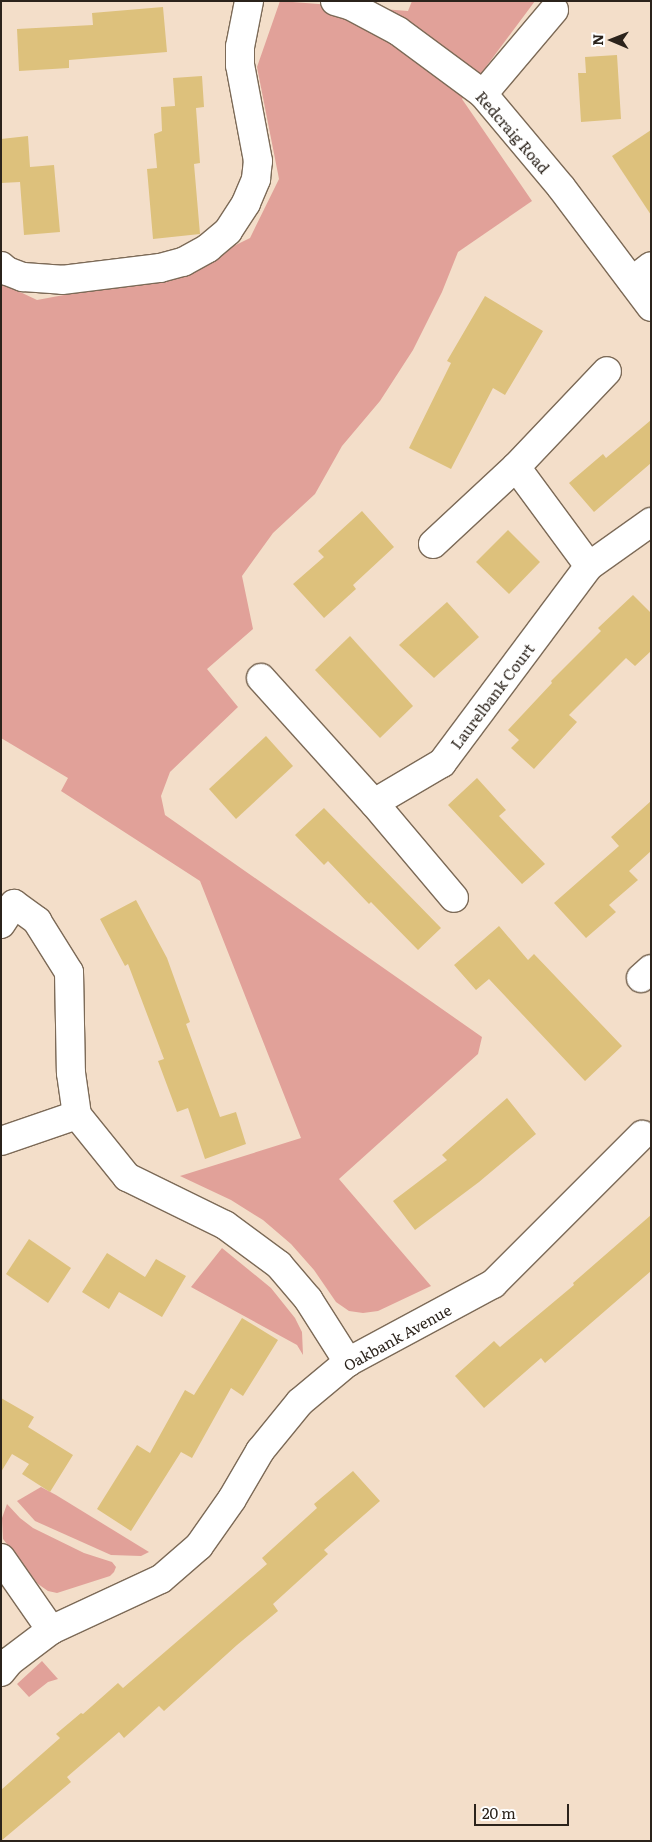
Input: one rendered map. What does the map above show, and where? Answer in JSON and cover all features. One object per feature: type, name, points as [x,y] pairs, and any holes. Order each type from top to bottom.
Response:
[{"type":"street","points":[[1,266],[7,272],[24,277],[62,280],[160,268],[183,262],[208,248],[228,231],[246,203],[256,179],[258,161],[240,65],[240,47],[249,1]]},
{"type":"street","name":"Redcraig Road","points":[[335,1],[350,6],[398,31],[483,94],[561,186],[641,273],[651,307]]},
{"type":"street","points":[[483,94],[554,10]]},
{"type":"street","points":[[433,544],[516,467],[607,371]]},
{"type":"street","points":[[516,467],[590,566]]},
{"type":"street","name":"Laurelbank Court","points":[[374,803],[442,763],[590,566],[651,522]]},
{"type":"street","points":[[261,678],[374,803],[454,898]]},
{"type":"street","points":[[1,924],[14,904],[38,921],[69,972],[71,1073],[77,1115],[127,1177],[225,1225],[279,1265],[308,1299],[348,1362]]},
{"type":"street","points":[[1,1141],[77,1115]]},
{"type":"street","name":"Oakbank Avenue","points":[[1,1672],[10,1661],[51,1630],[161,1579],[199,1546],[232,1499],[260,1451],[300,1402],[348,1362],[493,1284],[642,1134]]},
{"type":"street","points":[[1,1558],[51,1630]]},
{"type":"shaded area","points":[[280,1],[408,11],[412,1],[535,1],[462,99],[532,201],[458,252],[442,292],[413,350],[380,401],[342,446],[315,494],[273,533],[242,576],[253,629],[207,669],[238,707],[170,772],[161,796],[165,815],[482,1037],[478,1054],[339,1179],[431,1286],[378,1311],[363,1313],[349,1311],[336,1302],[314,1270],[291,1244],[263,1220],[231,1200],[180,1176],[301,1138],[200,881],[61,791],[68,778],[1,738],[1,283],[37,300],[177,274],[250,238],[279,179],[257,67]]},
{"type":"shaded area","points":[[222,1248],[271,1288],[295,1318],[302,1332],[303,1355],[297,1345],[191,1287]]},
{"type":"shaded area","points":[[41,1487],[149,1552],[141,1556],[111,1555],[35,1521],[17,1501]]},
{"type":"shaded area","points":[[7,1504],[33,1528],[84,1553],[112,1562],[116,1567],[114,1572],[110,1576],[57,1593],[48,1591],[38,1584],[3,1539],[2,1518]]},
{"type":"shaded area","points":[[42,1661],[58,1679],[48,1682],[29,1697],[17,1684]]},
{"type":"building","points":[[163,7],[167,52],[69,60],[69,68],[19,71],[17,29],[93,25],[92,13]]},
{"type":"building","points":[[617,55],[621,119],[581,122],[578,73],[586,73],[585,57]]},
{"type":"building","points":[[202,76],[204,107],[196,108],[200,163],[194,164],[200,234],[153,239],[147,169],[157,168],[154,134],[162,131],[161,107],[175,106],[173,78]]},
{"type":"building","points":[[651,130],[651,215],[612,156]]},
{"type":"building","points":[[28,136],[30,167],[54,165],[60,232],[24,235],[20,182],[1,183],[1,139]]},
{"type":"building","points":[[485,296],[543,331],[505,395],[493,388],[451,469],[409,448],[451,363],[447,361]]},
{"type":"building","points":[[651,420],[651,463],[594,512],[569,483],[603,454],[606,458]]},
{"type":"building","points":[[362,511],[394,547],[353,585],[356,589],[324,618],[293,584],[324,557],[318,551]]},
{"type":"building","points":[[508,530],[540,562],[509,594],[476,562]]},
{"type":"building","points":[[633,595],[651,613],[651,651],[635,666],[626,658],[569,715],[577,722],[534,769],[511,748],[519,740],[508,730],[552,683],[551,681],[601,631],[598,628]]},
{"type":"building","points":[[447,602],[479,637],[434,678],[399,645]]},
{"type":"building","points":[[350,636],[413,706],[380,738],[315,670]]},
{"type":"building","points":[[266,736],[293,766],[236,819],[209,789]]},
{"type":"building","points":[[477,778],[506,810],[499,816],[545,864],[522,884],[448,805]]},
{"type":"building","points":[[651,801],[651,851],[629,871],[638,880],[609,905],[616,912],[586,938],[554,903],[619,846],[611,837]]},
{"type":"building","points":[[324,808],[441,928],[418,950],[371,902],[369,904],[328,861],[324,865],[295,835]]},
{"type":"building","points":[[136,900],[167,958],[190,1022],[186,1024],[220,1117],[236,1112],[246,1144],[205,1159],[188,1108],[177,1112],[158,1061],[164,1059],[128,964],[125,966],[100,919]]},
{"type":"building","points":[[499,926],[528,960],[534,954],[622,1046],[585,1081],[489,979],[476,990],[454,965]]},
{"type":"building","points":[[507,1098],[536,1134],[479,1182],[415,1230],[393,1201],[447,1160],[442,1155]]},
{"type":"building","points":[[651,1215],[651,1271],[545,1363],[541,1358],[484,1408],[455,1376],[494,1341],[500,1347],[574,1285],[573,1283]]},
{"type":"building","points":[[29,1239],[71,1268],[48,1303],[6,1274]]},
{"type":"building","points":[[107,1253],[145,1277],[156,1259],[186,1276],[162,1317],[119,1292],[109,1309],[82,1292]]},
{"type":"building","points":[[242,1318],[278,1340],[243,1396],[231,1388],[192,1458],[181,1452],[131,1531],[97,1509],[137,1445],[150,1453],[185,1390],[194,1395]]},
{"type":"building","points":[[1,1398],[34,1417],[28,1427],[73,1455],[50,1492],[22,1474],[29,1464],[12,1454],[1,1472]]},
{"type":"building","points":[[353,1471],[380,1501],[324,1550],[328,1554],[273,1604],[278,1611],[164,1711],[159,1706],[124,1738],[119,1732],[67,1777],[71,1782],[1,1841],[1,1790],[60,1738],[56,1734],[81,1713],[83,1714],[118,1683],[123,1688],[267,1564],[262,1558],[317,1508],[314,1504]]}]
